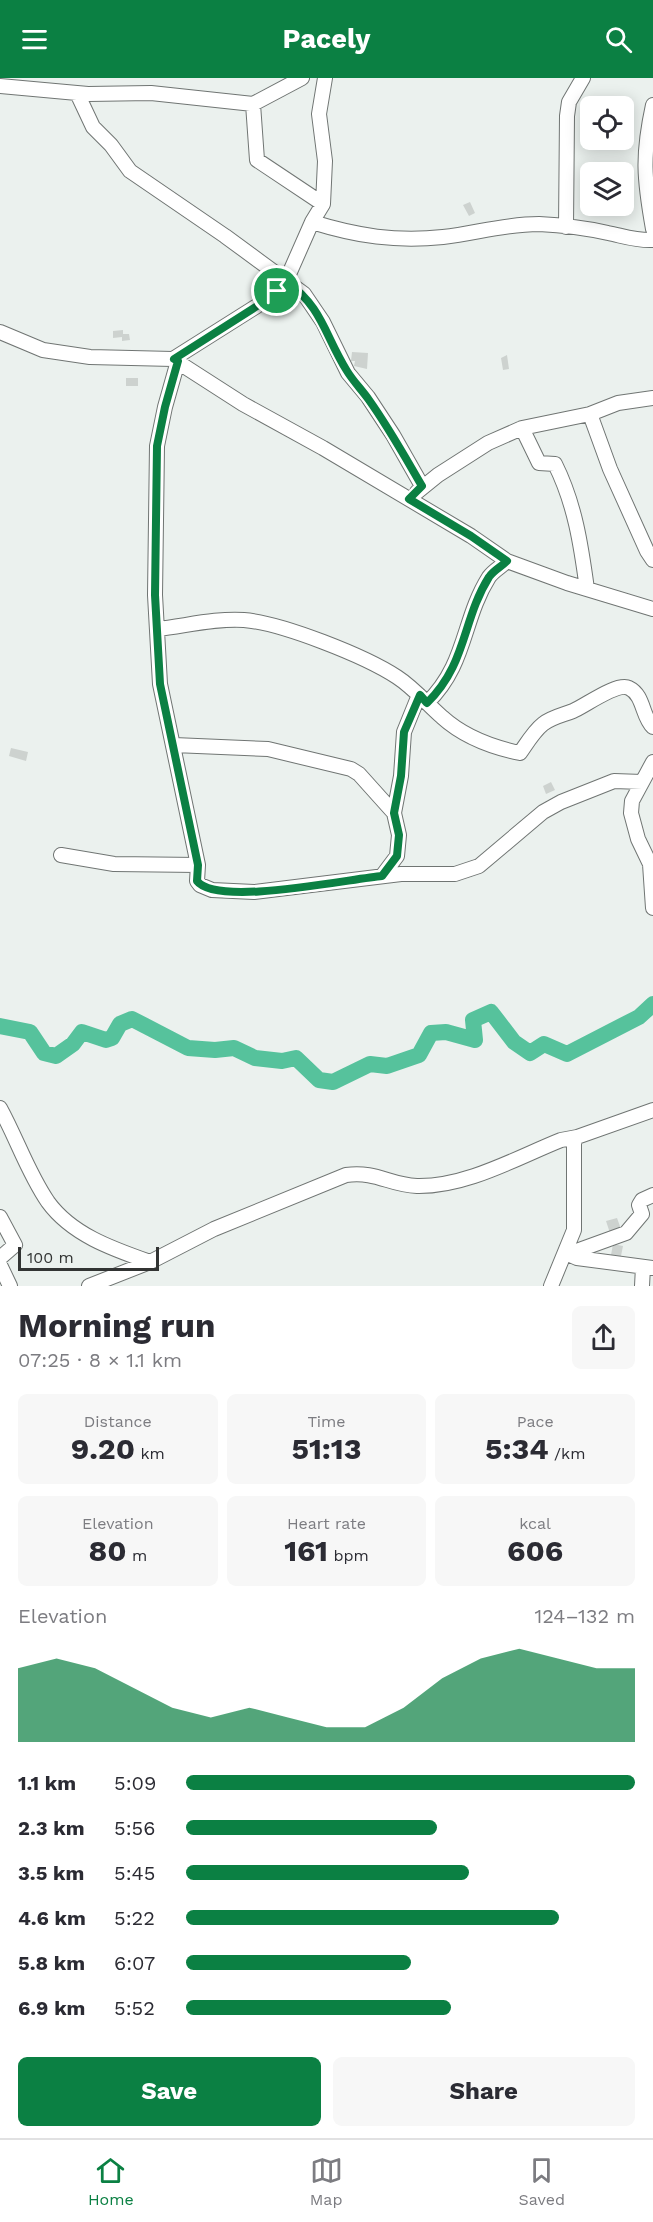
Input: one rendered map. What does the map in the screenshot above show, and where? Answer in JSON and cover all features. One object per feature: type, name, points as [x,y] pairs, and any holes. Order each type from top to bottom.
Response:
[{"type":"street","points":[[0,86],[77,93],[151,93],[253,104],[302,78]]},
{"type":"street","points":[[325,78],[320,114],[325,161],[323,204],[312,222],[286,281],[257,306],[176,360],[157,446],[155,595],[160,684],[198,865],[197,881],[200,885],[231,892],[286,889],[382,876],[455,874],[479,866],[543,812],[561,802],[614,781],[642,782]]},
{"type":"street","points":[[566,227],[567,116],[569,102],[583,78]]},
{"type":"street","points":[[77,93],[93,127],[111,145],[130,171],[304,294],[314,308],[348,374],[368,397],[422,486]]},
{"type":"street","points":[[253,104],[257,160],[323,204]]},
{"type":"street","points":[[653,105],[644,155],[645,183],[653,229]]},
{"type":"street","points":[[312,222],[355,235],[407,239],[444,237],[516,224],[566,227],[607,232],[642,241],[653,240]]},
{"type":"street","points":[[0,332],[44,350],[90,357],[176,360],[243,404],[409,499],[471,536],[507,561],[653,609]]},
{"type":"street","points":[[409,499],[422,486],[488,443],[522,428],[590,414],[618,404],[653,398]]},
{"type":"street","points":[[590,414],[610,469],[646,551],[653,560]]},
{"type":"street","points":[[522,428],[534,458],[539,463],[555,464],[568,491],[578,527],[587,589]]},
{"type":"street","points":[[382,876],[397,856],[399,835],[394,813],[401,776],[404,732],[423,699],[441,690],[454,669],[473,612],[488,579],[507,561]]},
{"type":"street","points":[[157,629],[241,620],[314,640],[359,657],[397,677],[444,719],[480,742],[520,753],[540,726],[547,721],[574,711],[611,690],[624,687],[629,688],[638,697],[647,722],[653,727]]},
{"type":"street","points":[[174,745],[268,748],[351,769],[359,774],[394,813]]},
{"type":"street","points":[[653,762],[632,801],[631,813],[638,839],[650,864],[653,908]]},
{"type":"street","points":[[61,855],[114,864],[198,865]]},
{"type":"street","points":[[0,1108],[38,1186],[56,1210],[92,1239],[150,1262]]},
{"type":"street","points":[[88,1286],[150,1262],[214,1229],[346,1175],[363,1173],[384,1177],[397,1183],[431,1185],[479,1173],[561,1140],[577,1137],[653,1110]]},
{"type":"street","points":[[551,1286],[567,1253],[574,1230],[574,1142],[577,1137]]},
{"type":"street","points":[[567,1253],[626,1233],[642,1214],[639,1205],[642,1200],[653,1195]]},
{"type":"street","points":[[0,1217],[15,1245],[0,1258]]},
{"type":"street","points":[[567,1253],[577,1258],[648,1268],[642,1286]]},
{"type":"street","points":[[0,1265],[10,1286]]},
{"type":"building","points":[[470,202],[475,213],[469,216],[463,205]]},
{"type":"building","points":[[123,330],[123,334],[129,334],[130,340],[122,341],[122,337],[113,338],[113,331]]},
{"type":"building","points":[[352,352],[368,353],[367,369],[354,366],[355,361],[351,361]]},
{"type":"building","points":[[507,355],[509,369],[503,370],[501,358]]},
{"type":"building","points":[[126,378],[138,378],[138,386],[126,386]]},
{"type":"building","points":[[11,748],[28,752],[26,761],[9,756]]},
{"type":"building","points":[[551,782],[555,790],[546,794],[543,786]]},
{"type":"building","points":[[617,1218],[621,1229],[610,1233],[606,1221]]},
{"type":"building","points":[[613,1244],[623,1246],[621,1256],[611,1255]]},
{"type":"waterway","points":[[0,1026],[30,1032],[44,1053],[56,1056],[73,1044],[82,1032],[106,1040],[112,1038],[120,1024],[132,1019],[188,1048],[215,1050],[234,1048],[255,1058],[282,1061],[296,1058],[319,1080],[333,1082],[370,1064],[387,1066],[419,1055],[431,1033],[446,1032],[475,1040],[473,1020],[491,1012],[514,1042],[530,1053],[544,1044],[567,1054],[639,1017],[653,1004]]},
{"type":"route","points":[[286,281],[304,294],[323,322],[330,341],[348,374],[368,397],[422,486],[409,499],[471,536],[507,561],[488,579],[473,612],[454,669],[441,690],[427,703],[420,695],[412,709],[404,732],[401,776],[394,813],[399,835],[397,856],[382,876],[340,880],[297,888],[231,892],[212,890],[200,885],[197,881],[198,865],[160,684],[155,595],[157,446],[178,361],[174,359],[277,291],[286,281]]}]
